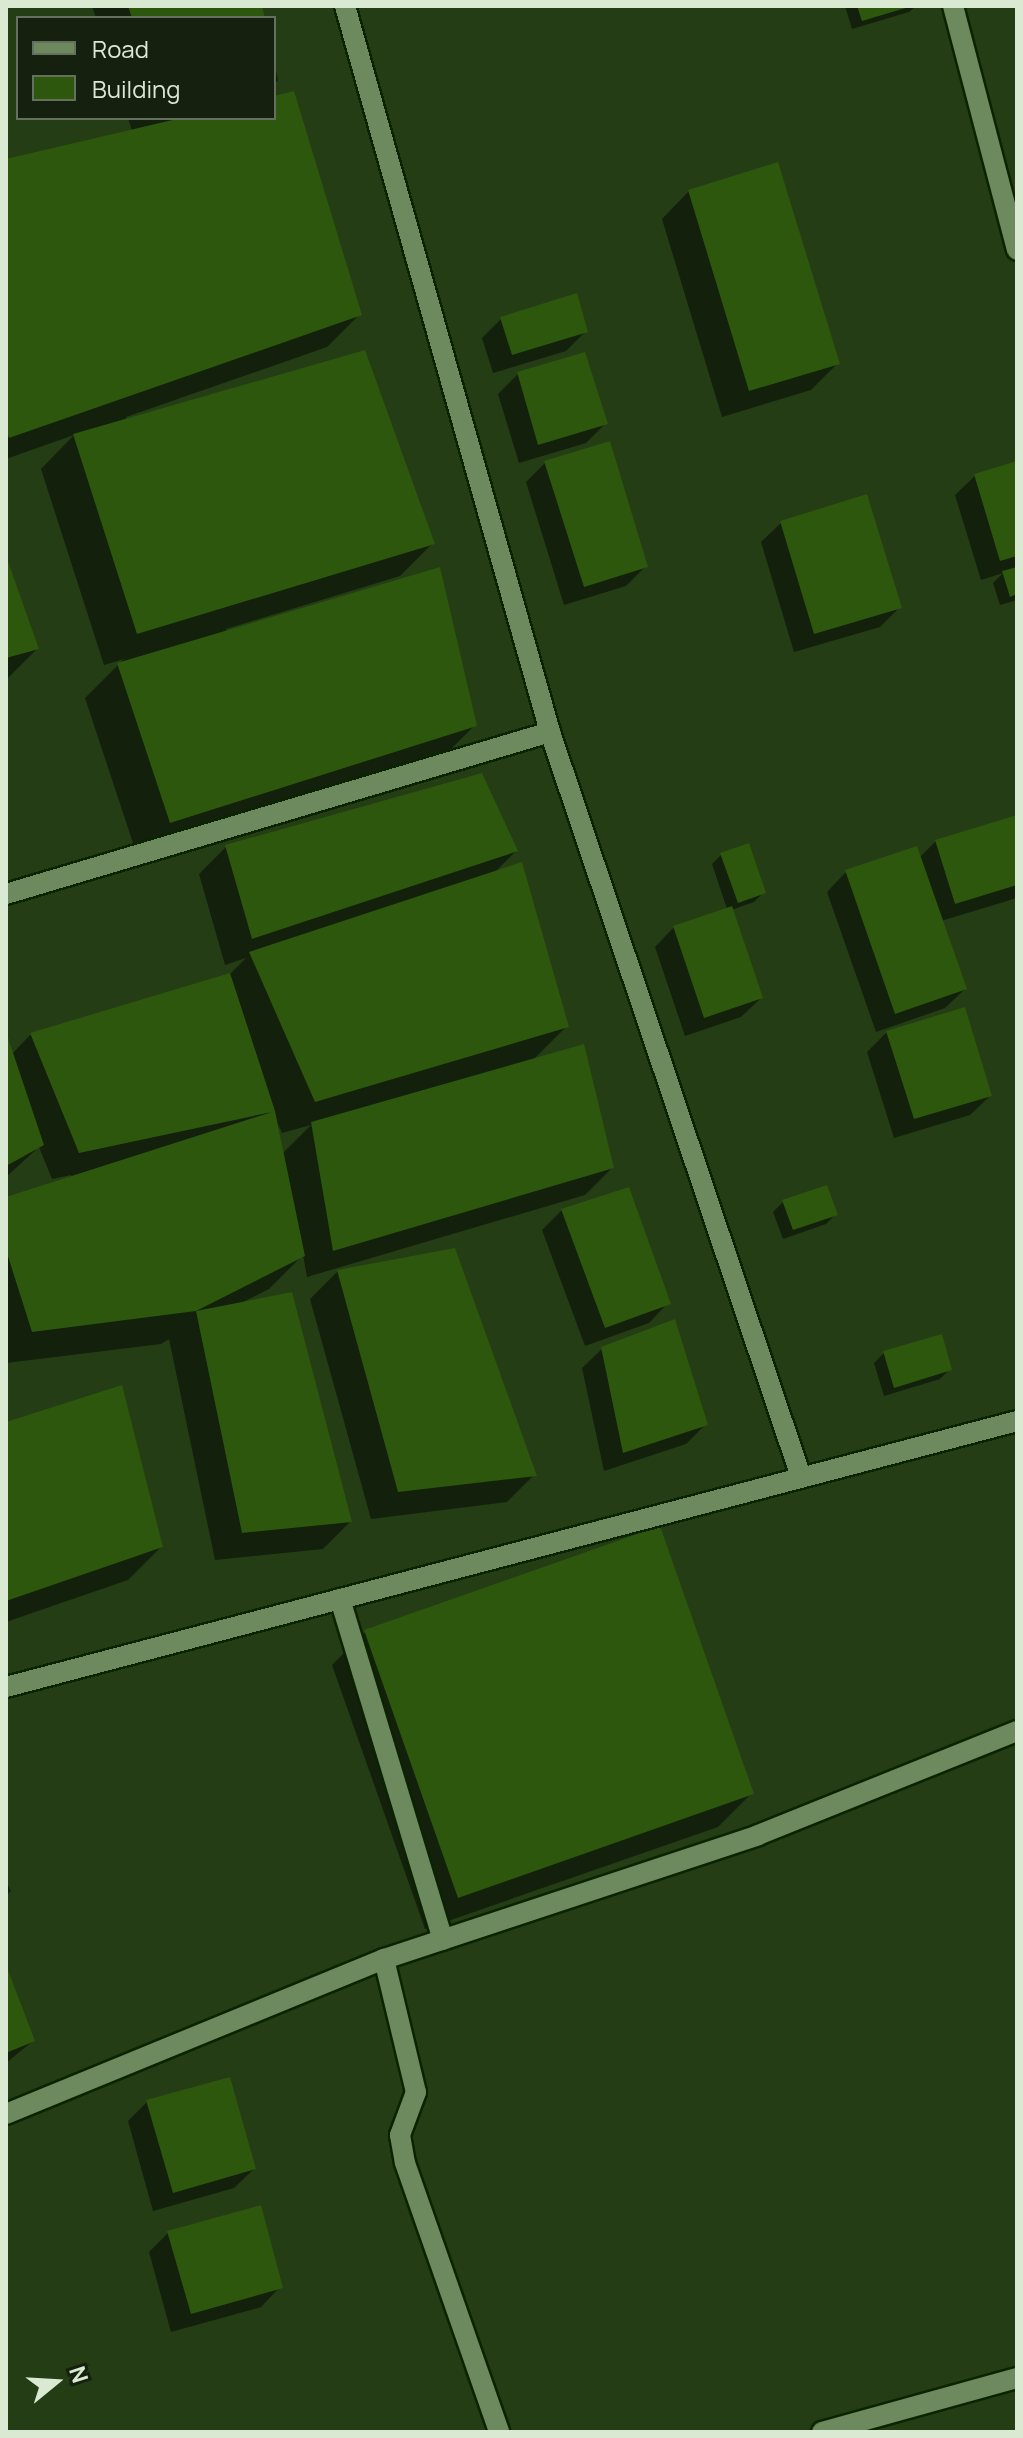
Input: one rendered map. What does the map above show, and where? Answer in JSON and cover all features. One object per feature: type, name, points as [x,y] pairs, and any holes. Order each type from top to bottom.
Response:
[{"type":"street","points":[[345,6],[550,732],[801,1477]]},
{"type":"street","points":[[953,6],[1017,250]]},
{"type":"street","points":[[6,894],[550,732]]},
{"type":"street","points":[[6,1687],[1017,1421]]},
{"type":"street","points":[[340,1599],[443,1940]]},
{"type":"street","points":[[6,2114],[384,1959],[758,1835],[1017,1731]]},
{"type":"street","points":[[384,1959],[416,2092],[400,2135],[405,2163],[499,2432]]},
{"type":"street","points":[[822,2432],[1017,2378]]},
{"type":"building","points":[[128,6],[262,6],[264,16],[131,16]]},
{"type":"building","points":[[857,6],[909,6],[909,7],[862,21]]},
{"type":"building","points":[[294,91],[362,315],[9,438],[6,430],[6,159],[172,120],[276,120],[276,96]]},
{"type":"building","points":[[778,162],[840,364],[749,391],[688,190]]},
{"type":"building","points":[[577,293],[588,332],[512,355],[500,317]]},
{"type":"building","points":[[365,350],[435,544],[137,634],[73,434]]},
{"type":"building","points":[[585,352],[608,424],[538,445],[517,372]]},
{"type":"building","points":[[610,441],[648,567],[584,587],[544,461]]},
{"type":"building","points":[[1017,461],[1017,556],[1000,561],[974,474]]},
{"type":"building","points":[[867,494],[902,608],[814,634],[780,521]]},
{"type":"building","points":[[6,556],[39,649],[6,658]]},
{"type":"building","points":[[440,567],[477,726],[170,823],[117,663]]},
{"type":"building","points":[[1017,567],[1017,594],[1010,597],[1002,571]]},
{"type":"building","points":[[482,773],[518,851],[252,939],[225,845]]},
{"type":"building","points":[[1017,815],[1017,885],[955,904],[935,840]]},
{"type":"building","points":[[749,843],[766,893],[738,903],[720,853]]},
{"type":"building","points":[[917,846],[967,989],[895,1014],[845,870]]},
{"type":"building","points":[[522,862],[569,1027],[315,1102],[249,952]]},
{"type":"building","points":[[732,906],[763,998],[704,1018],[673,926]]},
{"type":"building","points":[[230,973],[275,1111],[305,1256],[196,1311],[32,1332],[6,1250],[6,1197],[272,1112],[79,1153],[30,1033]]},
{"type":"building","points":[[965,1007],[992,1096],[914,1119],[886,1031]]},
{"type":"building","points":[[6,1032],[44,1145],[6,1166]]},
{"type":"building","points":[[584,1044],[614,1168],[333,1251],[311,1122]]},
{"type":"building","points":[[827,1185],[838,1215],[793,1230],[782,1200]]},
{"type":"building","points":[[629,1187],[671,1304],[605,1328],[561,1209]]},
{"type":"building","points":[[455,1248],[537,1476],[398,1492],[337,1270]]},
{"type":"building","points":[[292,1292],[352,1522],[242,1533],[196,1311]]},
{"type":"building","points":[[675,1319],[708,1425],[623,1453],[601,1347]]},
{"type":"building","points":[[942,1334],[952,1370],[894,1388],[883,1351]]},
{"type":"building","points":[[122,1385],[163,1547],[6,1601],[6,1422]]},
{"type":"building","points":[[660,1526],[754,1794],[458,1898],[364,1630]]},
{"type":"building","points":[[6,1965],[35,2041],[6,2053]]},
{"type":"building","points":[[230,2077],[256,2169],[173,2193],[146,2100]]},
{"type":"building","points":[[261,2205],[283,2288],[191,2314],[167,2231]]}]
